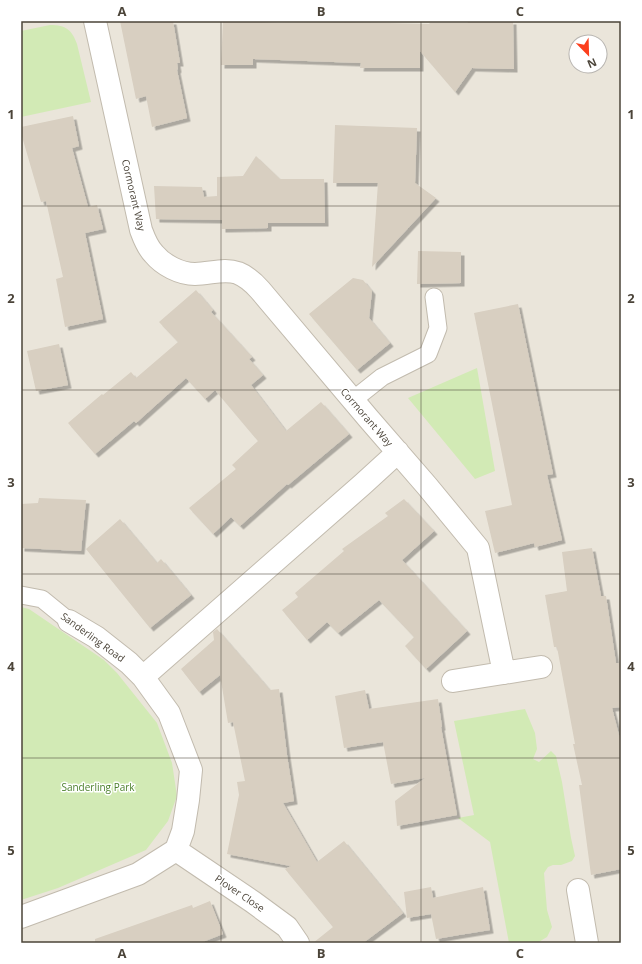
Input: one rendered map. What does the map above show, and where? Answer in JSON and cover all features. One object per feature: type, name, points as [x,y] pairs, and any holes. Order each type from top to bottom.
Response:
[{"type":"street","name":"Cormorant Way","points":[[95,21],[141,230],[146,243],[164,264],[178,271],[194,274],[223,270],[238,273],[250,280],[398,452],[478,548],[504,673]]},
{"type":"street","name":"Cormorant Way","points":[[143,677],[398,452]]},
{"type":"street","name":"Sanderling Road","points":[[69,621],[96,637],[129,663],[143,677],[169,713],[191,770],[183,831],[176,850]]},
{"type":"street","points":[[453,681],[541,667]]},
{"type":"street","points":[[21,917],[138,874],[176,850]]},
{"type":"street","name":"Plover Close","points":[[176,850],[287,927],[298,943]]},
{"type":"street","points":[[578,890],[587,943]]},
{"type":"lane","points":[[353,400],[382,377],[428,354],[438,328],[434,297]]},
{"type":"lane","name":"Sanderling Road","points":[[21,595],[42,599],[69,621]]},
{"type":"shaded area","points":[[21,21],[621,21],[621,943],[21,943]]},
{"type":"green space","points":[[50,25],[64,27],[73,35],[77,44],[91,102],[21,117],[21,31]]},
{"type":"green space","points":[[477,368],[495,471],[475,479],[408,398]]},
{"type":"green space","name":"Sanderling Park","points":[[21,607],[29,609],[104,660],[117,673],[157,723],[172,763],[177,796],[168,821],[146,850],[58,888],[21,900]]},
{"type":"green space","points":[[525,709],[535,733],[537,749],[533,759],[539,762],[551,751],[556,756],[575,856],[572,861],[561,865],[553,865],[548,867],[544,873],[547,910],[552,927],[547,937],[537,943],[509,943],[490,842],[458,818],[474,815],[454,721]]},
{"type":"building","points":[[120,21],[173,21],[180,63],[177,63],[177,70],[187,118],[152,127],[146,96],[136,99]]},
{"type":"building","points":[[223,21],[429,24],[468,23],[467,21],[513,21],[514,69],[472,68],[455,92],[420,51],[420,68],[360,68],[361,63],[253,59],[253,65],[221,65]]},
{"type":"building","points":[[73,116],[79,146],[72,148],[88,207],[97,205],[103,229],[85,233],[103,319],[65,327],[56,279],[63,277],[46,201],[41,202],[21,133],[21,127]]},
{"type":"building","points":[[335,125],[417,128],[415,183],[436,198],[372,267],[378,183],[333,183]]},
{"type":"building","points":[[256,156],[280,179],[324,179],[325,223],[268,223],[268,228],[222,229],[222,220],[156,219],[154,186],[202,187],[204,197],[217,196],[217,177],[243,176]]},
{"type":"building","points":[[418,251],[461,252],[461,283],[417,284]]},
{"type":"building","points":[[353,278],[363,280],[372,291],[369,318],[390,343],[357,370],[309,314]]},
{"type":"building","points":[[196,290],[213,310],[211,312],[252,357],[249,359],[263,375],[251,385],[286,431],[321,402],[349,434],[288,485],[287,484],[240,526],[231,517],[213,534],[189,508],[236,469],[232,465],[258,441],[215,390],[205,399],[186,378],[136,423],[134,421],[95,454],[68,423],[131,372],[136,378],[178,342],[159,322]]},
{"type":"building","points":[[518,304],[553,474],[547,475],[562,540],[535,547],[534,543],[495,553],[485,511],[512,505],[474,313]]},
{"type":"building","points":[[59,344],[68,385],[36,391],[27,351]]},
{"type":"building","points":[[39,498],[86,500],[81,551],[21,548],[21,504],[38,503]]},
{"type":"building","points":[[404,499],[434,531],[402,560],[467,631],[426,669],[405,646],[414,637],[379,600],[338,633],[327,622],[307,640],[282,610],[298,597],[295,593],[344,551],[342,549],[388,516],[385,513]]},
{"type":"building","points":[[120,519],[157,563],[161,559],[191,595],[150,628],[86,549]]},
{"type":"building","points":[[592,548],[601,596],[606,596],[616,663],[621,663],[621,707],[612,708],[621,743],[621,869],[591,875],[579,785],[582,785],[573,744],[575,744],[557,647],[554,647],[545,595],[567,591],[562,552]]},
{"type":"building","points":[[217,629],[270,690],[279,689],[294,801],[283,803],[317,862],[344,841],[403,913],[363,943],[313,943],[333,927],[285,869],[291,866],[227,854],[239,795],[237,782],[245,781],[233,722],[228,723],[220,675],[199,692],[181,669],[214,640],[213,632]]},
{"type":"building","points":[[365,690],[369,709],[438,699],[441,727],[457,815],[397,826],[395,801],[425,778],[391,784],[383,742],[344,748],[335,696]]},
{"type":"building","points":[[431,887],[433,898],[483,887],[490,930],[436,939],[431,914],[407,918],[404,892]]},
{"type":"building","points":[[210,901],[223,934],[200,943],[95,943],[95,939],[192,905],[193,908]]}]
